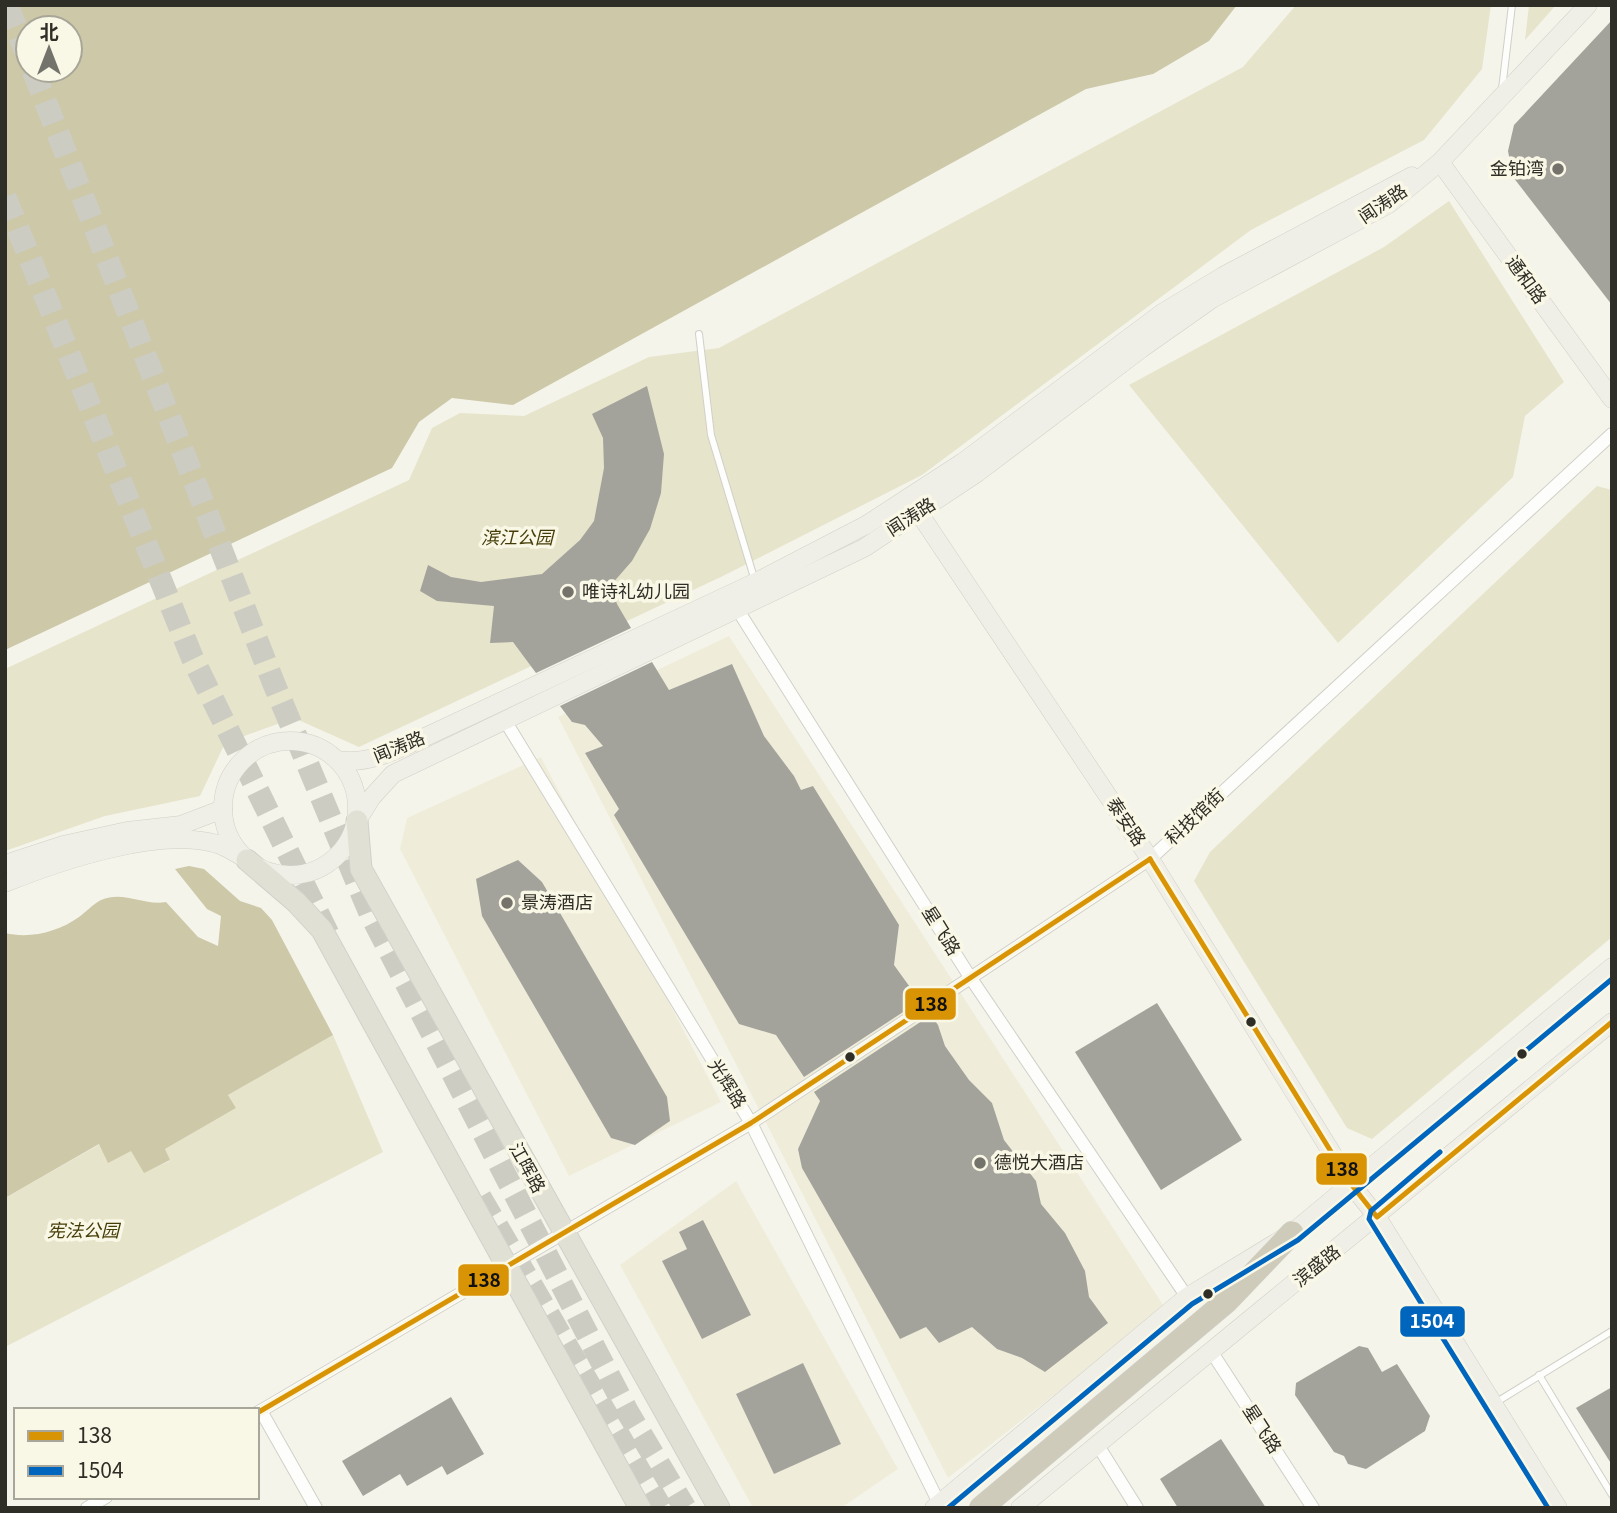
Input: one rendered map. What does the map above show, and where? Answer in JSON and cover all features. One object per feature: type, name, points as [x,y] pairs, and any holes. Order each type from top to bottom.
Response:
[{"type":"highway","points":[[981,1508],[1227,1301],[1292,1233]]},
{"type":"main road","name":"闻涛路","points":[[222,809],[226,787],[237,766],[253,751],[274,742],[297,741],[319,747],[337,760],[357,763],[379,757],[733,602],[864,548],[963,462],[1162,313],[1223,276],[1440,162],[1588,5]]},
{"type":"main road","name":"通和路","points":[[1440,162],[1612,399]]},
{"type":"main road","name":"闻涛路","points":[[5,883],[58,862],[96,851],[189,840],[218,844],[268,872],[290,876],[310,873],[328,864],[343,851],[372,797],[393,774],[733,602],[756,582],[866,525],[914,505]]},
{"type":"main road","name":"泰安路","points":[[914,505],[1150,859],[1351,1184],[1377,1217],[1558,1508]]},
{"type":"main road","points":[[337,760],[351,778],[357,799],[357,821]]},
{"type":"main road","points":[[5,864],[63,845],[127,831],[181,825],[222,809],[234,846],[296,902],[322,930],[640,1508]]},
{"type":"main road","name":"江晖路","points":[[357,821],[361,869],[719,1508]]},
{"type":"main road","points":[[936,1506],[1102,1371],[1186,1297],[1292,1233],[1612,967]]},
{"type":"main road","name":"滨盛路","points":[[1020,1508],[1612,1021]]},
{"type":"street","name":"科技馆街","points":[[259,1412],[751,1123],[1150,859],[1612,434]]},
{"type":"street","name":"星飞路","points":[[733,602],[970,977],[1186,1297]]},
{"type":"street","name":"光辉路","points":[[504,719],[751,1123],[936,1506]]},
{"type":"street","name":"星飞路","points":[[1210,1351],[1313,1508]]},
{"type":"street","points":[[259,1412],[316,1508]]},
{"type":"street","points":[[1097,1444],[1137,1508]]},
{"type":"street","points":[[87,1508],[103,1499]]},
{"type":"lane","points":[[1502,98],[1512,5]]},
{"type":"lane","points":[[699,334],[711,436],[756,582]]},
{"type":"lane","points":[[1493,1404],[1612,1331]]},
{"type":"lane","points":[[1539,1375],[1612,1495]]},
{"type":"shaded area","points":[[5,5],[1237,5],[1209,41],[1153,74],[1086,89],[513,405],[452,398],[419,422],[392,468],[5,650]]},
{"type":"shaded area","points":[[729,636],[1165,1308],[948,1478],[558,717]]},
{"type":"shaded area","points":[[541,757],[721,1102],[569,1176],[400,849],[407,818]]},
{"type":"shaded area","points":[[189,866],[204,869],[240,901],[261,908],[272,920],[333,1035],[228,1095],[236,1108],[165,1149],[170,1160],[144,1173],[131,1151],[108,1163],[99,1144],[5,1198],[5,933],[34,935],[53,930],[79,917],[101,900],[126,897],[149,902],[166,902],[198,937],[218,946],[221,916],[207,909],[175,869]]},
{"type":"shaded area","points":[[736,1181],[898,1469],[841,1508],[753,1508],[620,1265]]},
{"type":"green space","name":"滨江公园","points":[[1296,5],[1491,5],[1482,69],[1424,140],[1251,230],[922,475],[725,575],[359,747],[294,718],[225,743],[200,796],[105,816],[5,851],[5,669],[409,480],[432,428],[460,413],[524,416],[649,357],[719,348],[1243,67]]},
{"type":"green space","points":[[1529,5],[1556,5],[1525,40]]},
{"type":"green space","points":[[1449,201],[1564,382],[1525,416],[1513,477],[1338,643],[1129,385],[1384,247]]},
{"type":"green space","points":[[1597,486],[1612,490],[1612,937],[1372,1139],[1347,1128],[1194,881],[1210,852]]},
{"type":"green space","name":"宪法公园","points":[[333,1035],[383,1152],[5,1347],[5,1198],[100,1144],[131,1150],[144,1172],[170,1161],[165,1149],[236,1108],[228,1095]]},
{"type":"building","name":"金铂湾","points":[[1612,20],[1612,305],[1513,177],[1508,151],[1514,125]]},
{"type":"building","points":[[647,386],[664,454],[661,493],[650,529],[632,561],[611,585],[617,604],[631,628],[536,673],[513,642],[490,643],[494,606],[437,601],[420,591],[428,565],[451,577],[481,582],[542,574],[580,540],[594,521],[604,468],[603,438],[592,414]]},
{"type":"building","points":[[652,662],[669,690],[732,664],[764,736],[794,776],[801,790],[813,786],[899,925],[894,965],[920,1001],[804,1077],[776,1035],[739,1024],[614,815],[619,809],[585,753],[603,746],[585,725],[572,722],[560,706]]},
{"type":"building","points":[[518,860],[542,882],[667,1097],[670,1121],[635,1145],[611,1138],[482,916],[476,879]]},
{"type":"building","points":[[1157,1003],[1242,1140],[1161,1190],[1075,1052]]},
{"type":"building","points":[[931,1015],[938,1025],[945,1046],[969,1080],[992,1103],[1004,1140],[1036,1181],[1041,1204],[1065,1233],[1085,1271],[1089,1297],[1108,1323],[1045,1372],[1022,1358],[997,1349],[972,1327],[939,1343],[926,1327],[900,1339],[802,1168],[798,1149],[820,1101],[814,1092]]},
{"type":"building","points":[[703,1220],[751,1315],[702,1339],[662,1261],[687,1249],[679,1232]]},
{"type":"building","points":[[1359,1346],[1368,1348],[1382,1372],[1397,1364],[1430,1416],[1425,1431],[1366,1469],[1348,1464],[1344,1456],[1334,1452],[1295,1395],[1296,1383]]},
{"type":"building","points":[[803,1363],[841,1444],[774,1474],[736,1394]]},
{"type":"building","points":[[1612,1387],[1612,1465],[1576,1408]]},
{"type":"building","points":[[451,1397],[484,1454],[447,1475],[442,1466],[407,1486],[400,1474],[363,1496],[342,1461]]},
{"type":"building","points":[[1221,1439],[1266,1508],[1178,1508],[1160,1479]]},
{"type":"tunnel","points":[[7,5],[14,22]]},
{"type":"tunnel","points":[[38,84],[274,684],[370,913],[627,1411],[685,1508]]},
{"type":"tunnel","points":[[5,197],[192,657],[328,934]]},
{"type":"tunnel","points":[[480,1197],[661,1508]]},
{"type":"transit line","name":"138","points":[[1150,859],[1351,1184],[1377,1217],[1612,1022]]},
{"type":"transit line","name":"138","points":[[259,1412],[751,1123],[1150,859]]},
{"type":"transit line","name":"1504","points":[[948,1508],[1192,1304],[1298,1240],[1612,979]]},
{"type":"transit line","name":"1504","points":[[1440,1152],[1371,1211],[1369,1219],[1548,1508]]},
{"type":"place","name":"金铂湾","points":[[1558,169]]},
{"type":"place","name":"唯诗礼幼儿园","points":[[568,592]]},
{"type":"place","name":"景涛酒店","points":[[507,903]]},
{"type":"place","name":"德悦大酒店","points":[[980,1163]]}]
